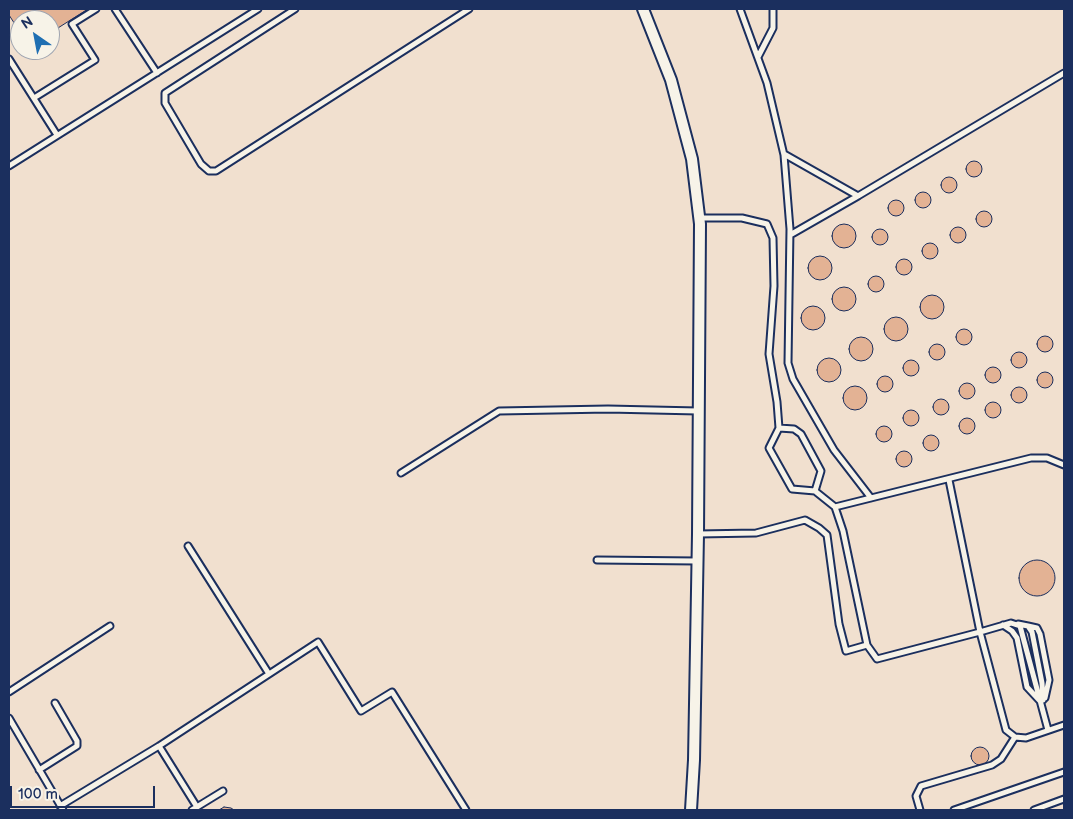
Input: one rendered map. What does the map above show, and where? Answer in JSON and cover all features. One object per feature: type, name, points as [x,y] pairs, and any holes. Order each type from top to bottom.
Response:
[{"type":"street","points":[[643,9],[671,80],[692,160],[699,218],[701,258],[698,534],[691,810]]},
{"type":"lane","points":[[34,98],[95,60],[72,24],[96,9]]},
{"type":"lane","points":[[115,9],[157,73]]},
{"type":"lane","points":[[9,166],[258,9]]},
{"type":"lane","points":[[295,9],[165,93],[165,103],[201,164],[209,171],[216,171],[469,9]]},
{"type":"lane","points":[[740,9],[767,83],[784,154],[790,235],[788,363],[794,379],[834,450],[871,498]]},
{"type":"lane","points":[[758,57],[773,28],[773,9]]},
{"type":"lane","points":[[9,59],[57,135]]},
{"type":"lane","points":[[790,235],[1064,73]]},
{"type":"lane","points":[[784,154],[858,196]]},
{"type":"lane","points":[[699,218],[742,218],[766,224],[773,238],[774,286],[769,354],[779,428],[770,448],[792,489],[814,491],[835,507],[843,531],[867,645],[877,659],[1011,623],[1028,626],[1032,632],[1042,683],[1043,706],[1048,730]]},
{"type":"lane","points":[[401,473],[500,411],[608,409],[698,411]]},
{"type":"lane","points":[[779,428],[794,429],[801,434],[821,470],[814,491]]},
{"type":"lane","points":[[835,507],[1031,458],[1047,458],[1064,465]]},
{"type":"lane","points":[[949,480],[980,632],[1006,730],[1015,737],[1026,738],[1064,725]]},
{"type":"lane","points":[[698,534],[756,533],[805,520],[819,528],[827,535],[839,624],[846,651],[867,645]]},
{"type":"lane","points":[[188,546],[269,674]]},
{"type":"lane","points":[[597,560],[697,561]]},
{"type":"lane","points":[[1011,623],[1020,626],[1034,685],[1043,706]]},
{"type":"lane","points":[[9,692],[110,626]]},
{"type":"lane","points":[[1003,626],[1012,631],[1017,638],[1028,686],[1043,706]]},
{"type":"lane","points":[[9,718],[62,808],[318,642],[361,711],[392,692],[466,810]]},
{"type":"lane","points":[[39,770],[76,746],[77,741],[55,703]]},
{"type":"lane","points":[[920,810],[916,791],[921,786],[992,765],[1001,759],[1015,737]]},
{"type":"lane","points":[[159,746],[195,809],[223,791]]},
{"type":"lane","points":[[954,810],[1064,772]]},
{"type":"lane","points":[[1034,810],[1064,799]]},
{"type":"shaded area","points":[[9,9],[1064,9],[1064,810],[9,810]]},
{"type":"building","points":[[9,9],[88,9],[60,27],[60,10],[10,10],[10,17]]},
{"type":"building","points":[[974,161],[982,169],[974,177],[966,169]]},
{"type":"building","points":[[949,177],[957,185],[949,193],[941,185]]},
{"type":"building","points":[[923,192],[931,200],[923,208],[915,200]]},
{"type":"building","points":[[896,200],[904,208],[896,216],[888,208]]},
{"type":"building","points":[[984,211],[992,219],[984,227],[976,219]]},
{"type":"building","points":[[844,224],[853,227],[856,236],[853,245],[844,248],[835,245],[832,236],[835,227]]},
{"type":"building","points":[[958,227],[966,235],[958,243],[950,235]]},
{"type":"building","points":[[880,229],[888,237],[880,245],[872,237]]},
{"type":"building","points":[[930,243],[938,251],[930,259],[922,251]]},
{"type":"building","points":[[820,256],[829,259],[832,268],[829,277],[820,280],[811,277],[808,268],[811,259]]},
{"type":"building","points":[[904,259],[912,267],[904,275],[896,267]]},
{"type":"building","points":[[876,276],[884,284],[876,292],[868,284]]},
{"type":"building","points":[[844,287],[853,290],[856,299],[853,308],[844,311],[835,308],[832,299],[835,290]]},
{"type":"building","points":[[932,295],[941,298],[944,307],[941,316],[932,319],[923,316],[920,307],[923,298]]},
{"type":"building","points":[[813,306],[822,309],[825,318],[822,327],[813,330],[804,327],[801,318],[804,309]]},
{"type":"building","points":[[896,317],[905,320],[908,329],[905,338],[896,341],[887,338],[884,329],[887,320]]},
{"type":"building","points":[[964,329],[972,337],[964,345],[956,337]]},
{"type":"building","points":[[1045,336],[1053,344],[1045,352],[1037,344]]},
{"type":"building","points":[[861,337],[870,340],[873,349],[870,358],[861,361],[852,358],[849,349],[852,340]]},
{"type":"building","points":[[937,344],[945,352],[937,360],[929,352]]},
{"type":"building","points":[[1019,352],[1027,360],[1019,368],[1011,360]]},
{"type":"building","points":[[829,358],[838,361],[841,370],[838,379],[829,382],[820,379],[817,370],[820,361]]},
{"type":"building","points":[[911,360],[919,368],[911,376],[903,368]]},
{"type":"building","points":[[993,367],[1001,375],[993,383],[985,375]]},
{"type":"building","points":[[1045,372],[1053,380],[1045,388],[1037,380]]},
{"type":"building","points":[[885,376],[893,384],[885,392],[877,384]]},
{"type":"building","points":[[967,383],[975,391],[967,399],[959,391]]},
{"type":"building","points":[[855,386],[864,389],[867,398],[864,407],[855,410],[846,407],[843,398],[846,389]]},
{"type":"building","points":[[1019,387],[1027,395],[1019,403],[1011,395]]},
{"type":"building","points":[[941,399],[949,407],[941,415],[933,407]]},
{"type":"building","points":[[993,402],[1001,410],[993,418],[985,410]]},
{"type":"building","points":[[911,410],[919,418],[911,426],[903,418]]},
{"type":"building","points":[[967,418],[975,426],[967,434],[959,426]]},
{"type":"building","points":[[884,426],[892,434],[884,442],[876,434]]},
{"type":"building","points":[[931,435],[939,443],[931,451],[923,443]]},
{"type":"building","points":[[904,451],[912,459],[904,467],[896,459]]},
{"type":"building","points":[[1037,560],[1049,566],[1055,578],[1049,590],[1037,596],[1025,590],[1019,578],[1025,566]]},
{"type":"building","points":[[980,747],[986,750],[989,756],[986,762],[980,765],[974,762],[971,756],[974,750]]},
{"type":"building","points":[[224,807],[231,808],[234,810],[219,810]]}]
